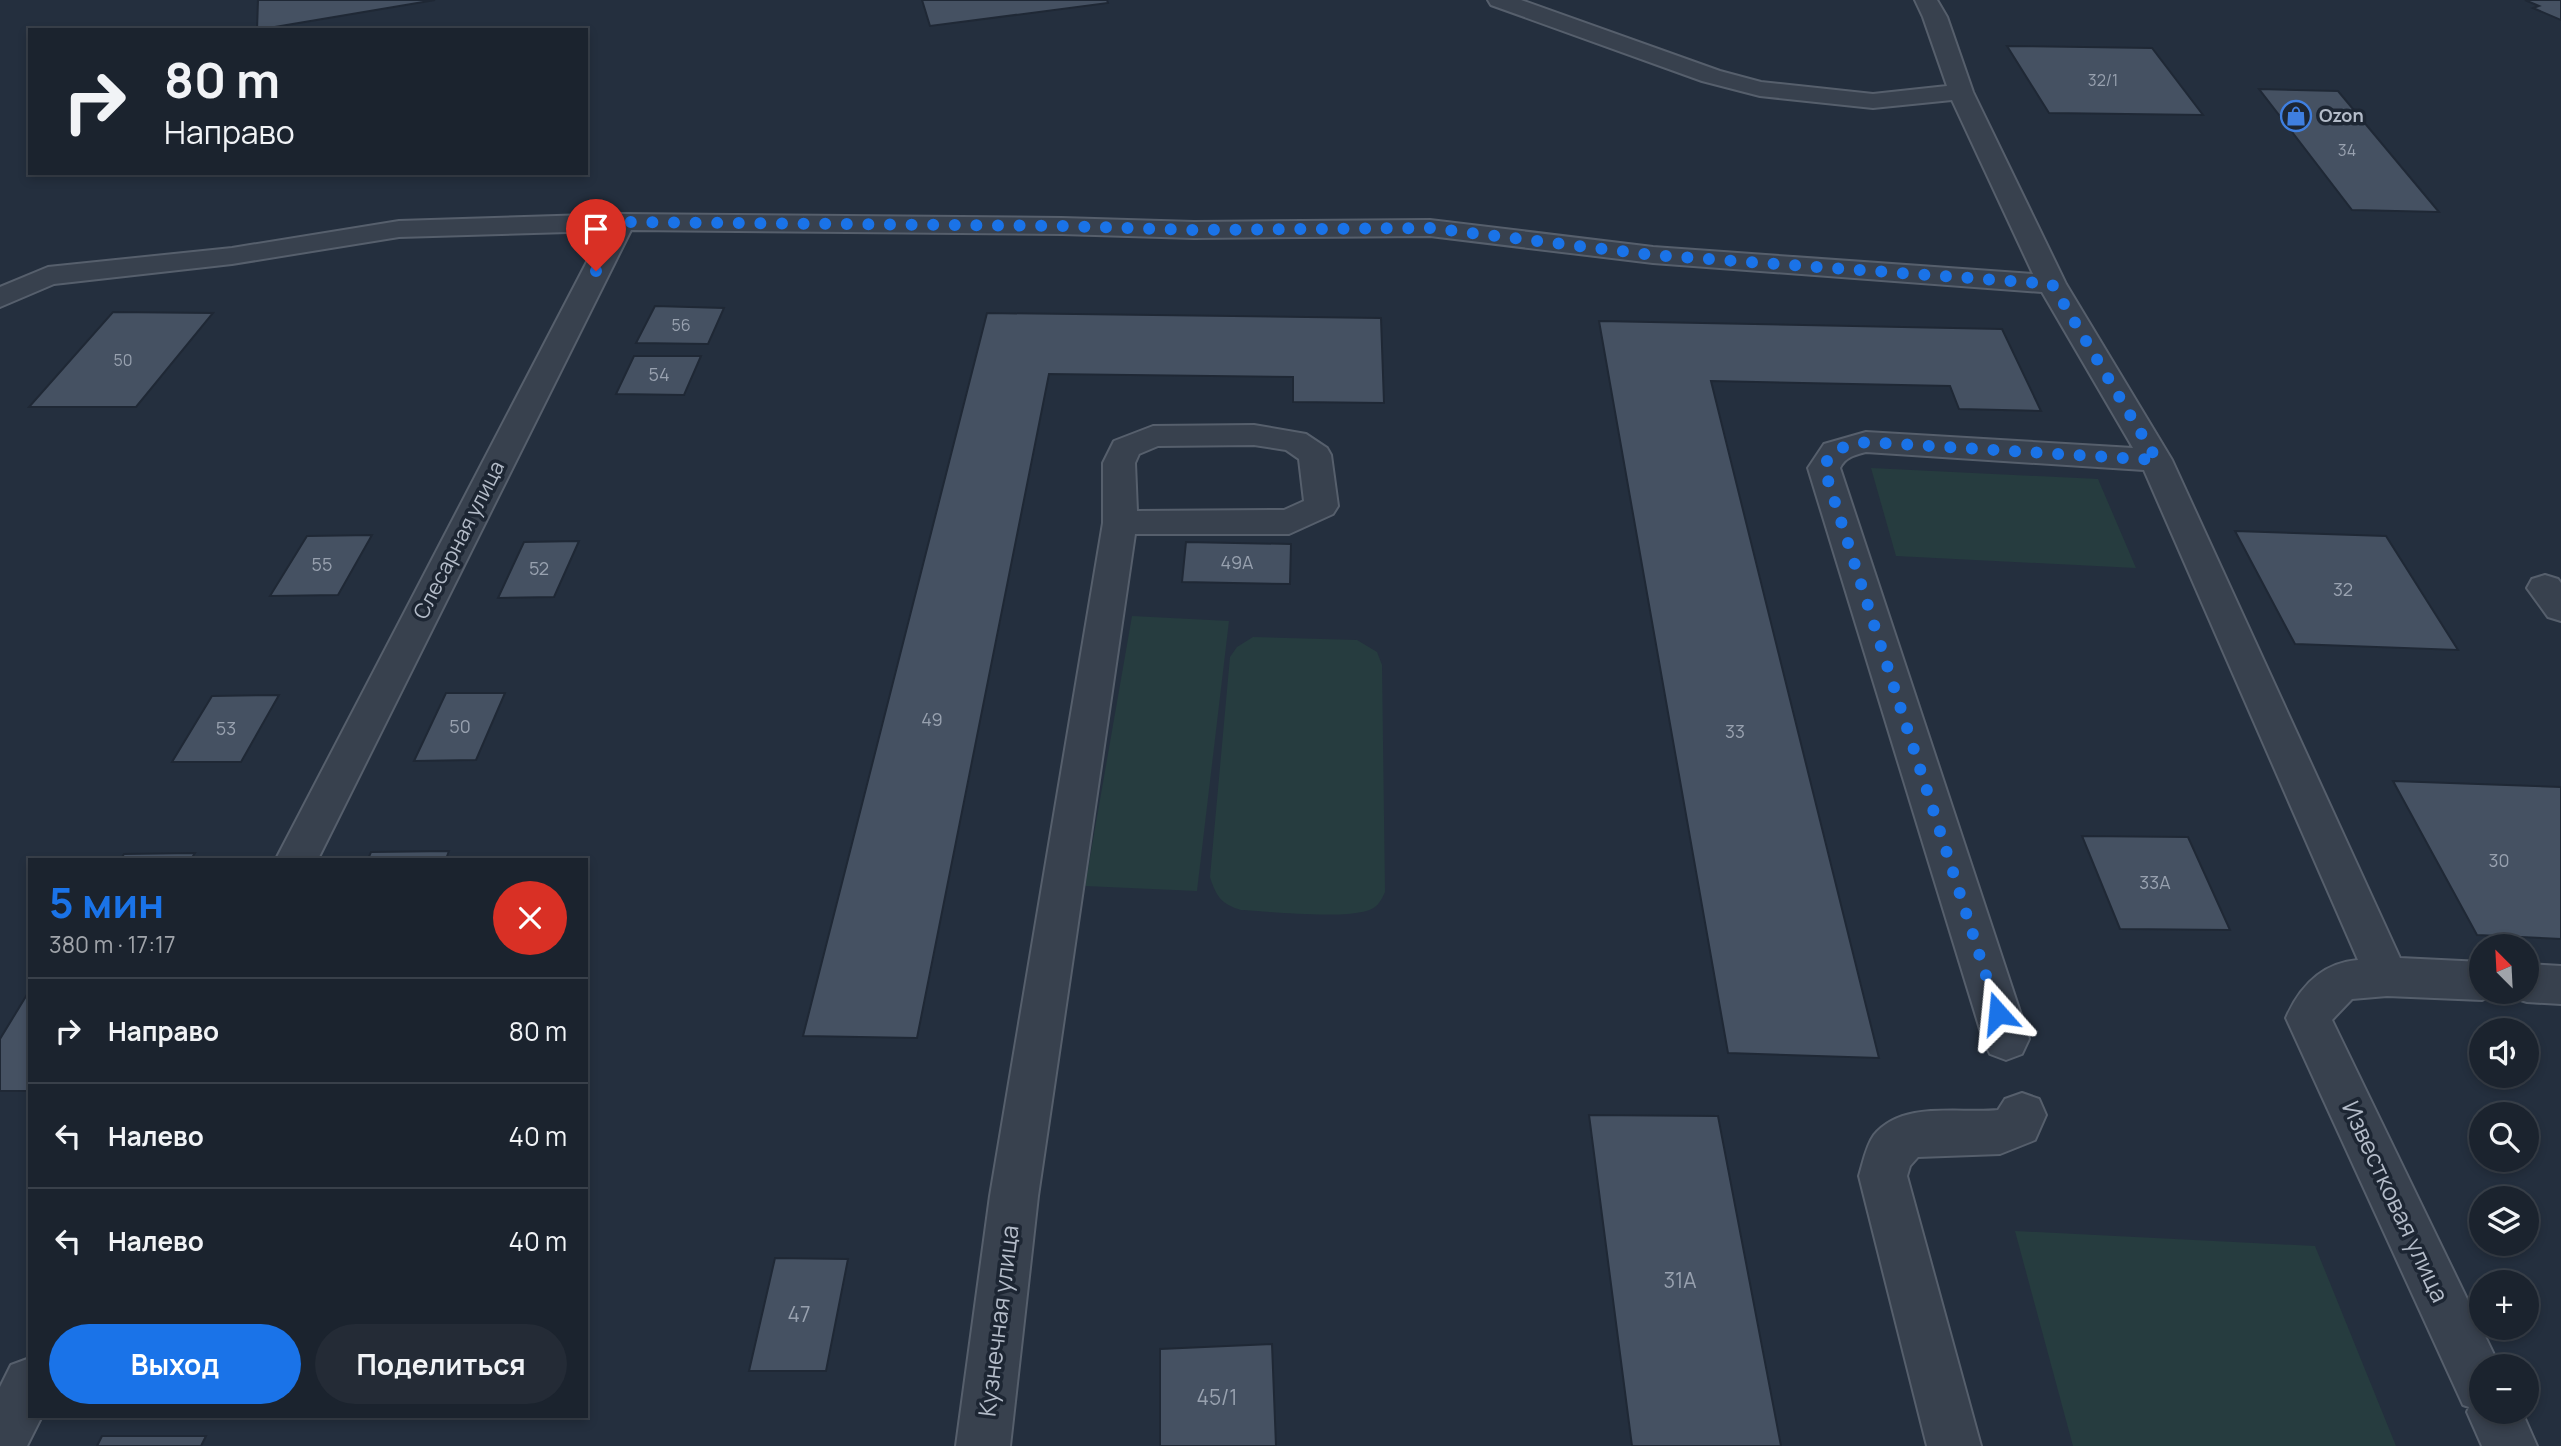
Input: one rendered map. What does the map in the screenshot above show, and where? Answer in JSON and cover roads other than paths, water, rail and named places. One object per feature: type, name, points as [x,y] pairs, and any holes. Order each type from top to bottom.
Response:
[{"type":"street","points":[[1499,0],[1712,76],[1760,89],[1873,101],[1961,92]]},
{"type":"street","points":[[1926,0],[1936,17],[1961,92],[2052,284],[2157,460],[2387,977],[2469,980]]},
{"type":"street","points":[[0,298],[48,276],[232,256],[399,229],[621,222],[1062,226],[1194,230],[1430,228],[1653,255],[2052,284]]},
{"type":"street","name":"Слесарная улица","points":[[298,858],[621,222]]},
{"type":"street","name":"Кузнечная улица","points":[[983,1446],[1014,1196],[1119,523],[1119,463],[1125,448],[1153,436],[1254,435],[1295,441],[1315,455],[1321,506],[1289,522],[1119,523]]},
{"type":"street","points":[[2006,1039],[1824,468],[1828,455],[1840,447],[1866,442],[2157,460]]},
{"type":"street","name":"Известковая улица","points":[[2387,977],[2342,981],[2320,1000],[2308,1018],[2469,1359]]},
{"type":"street","points":[[2539,984],[2561,985]]},
{"type":"street","points":[[1954,1446],[1883,1176],[1885,1158],[1893,1144],[1914,1134],[2002,1132],[2018,1124],[2022,1115]]},
{"type":"street","points":[[0,1442],[28,1388]]},
{"type":"street","points":[[2500,1424],[2510,1446]]},
{"type":"place","name":"Ozon","points":[[2296,116]]}]
